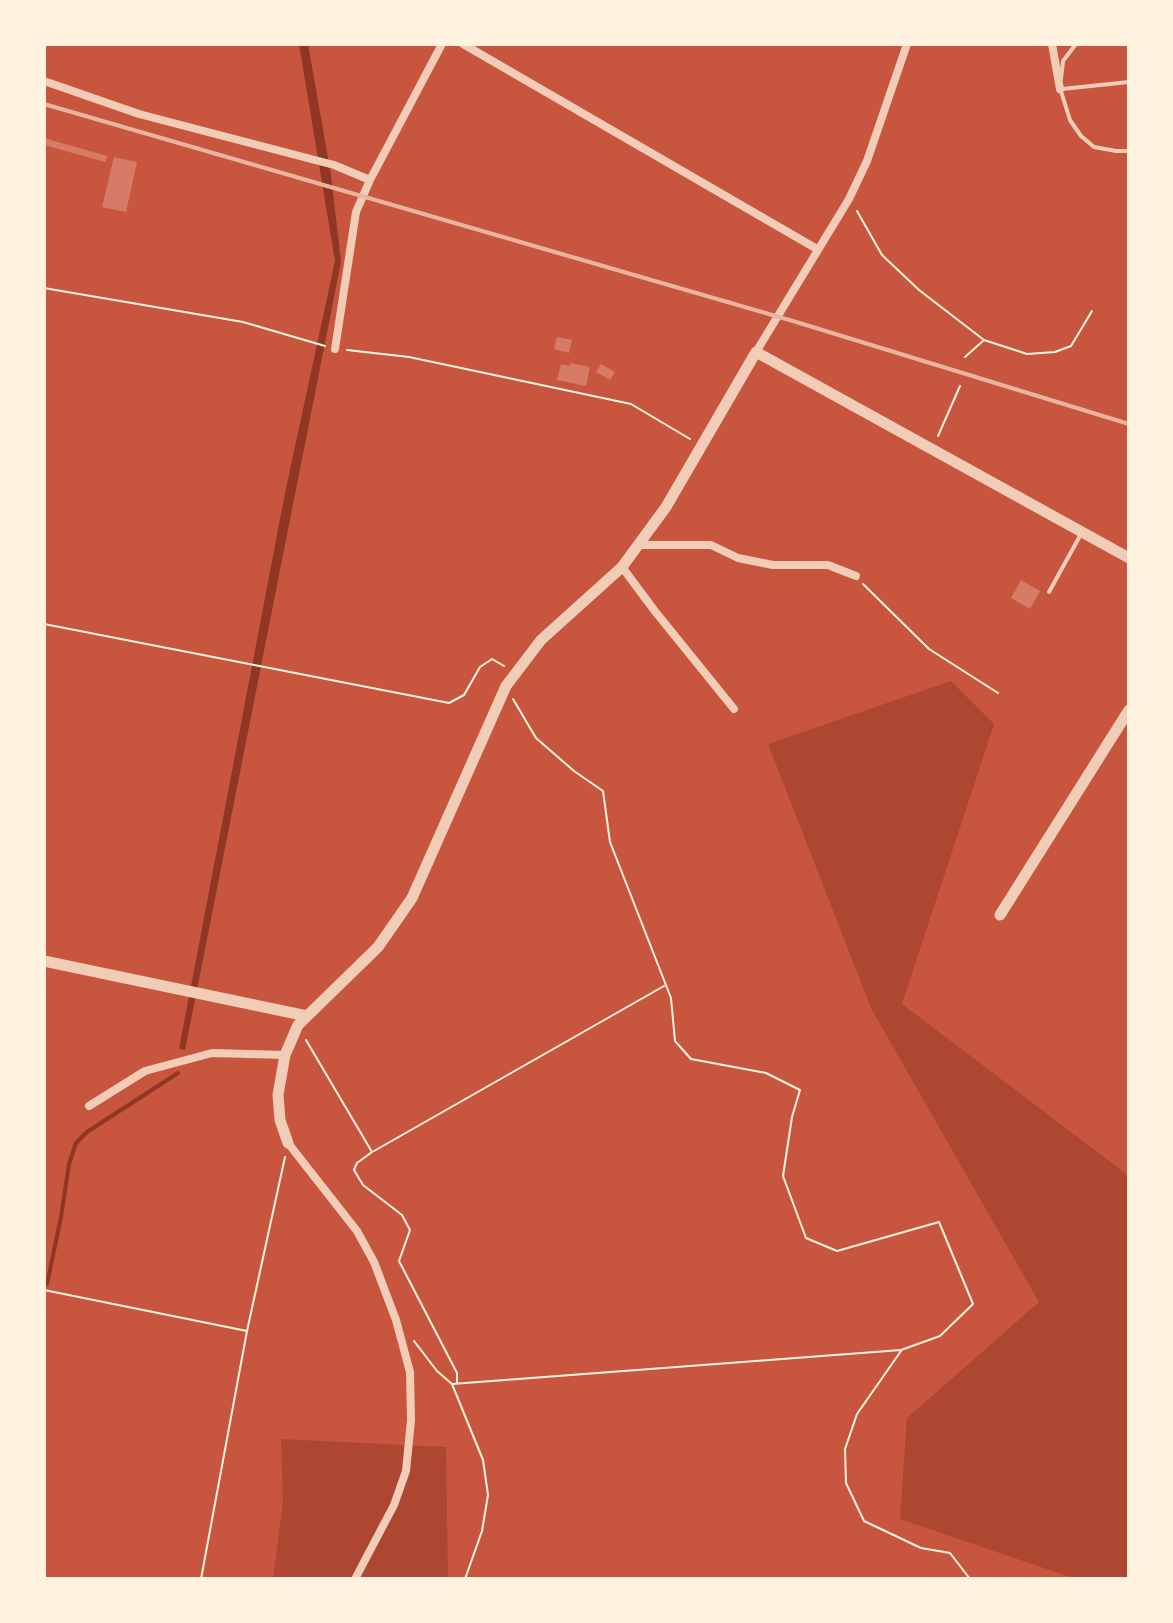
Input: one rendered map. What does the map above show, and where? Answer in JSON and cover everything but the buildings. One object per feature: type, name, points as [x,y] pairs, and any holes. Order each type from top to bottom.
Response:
[{"type":"street","points":[[331,348],[356,212],[442,44]]},
{"type":"street","points":[[463,44],[817,249]]},
{"type":"street","points":[[355,1579],[394,1505],[406,1471],[411,1420],[410,1372],[396,1320],[374,1262],[339,1206],[288,1143],[280,1120],[278,1095],[285,1055],[298,1025],[378,947],[412,898],[506,686],[541,640],[622,567],[666,507],[849,199],[867,161],[907,44]]},
{"type":"street","points":[[1052,44],[1060,89]]},
{"type":"street","points":[[44,81],[139,114],[334,165],[370,180]]},
{"type":"street","points":[[756,352],[1129,558]]},
{"type":"street","points":[[638,545],[711,545],[738,558],[773,565],[828,565],[856,576]]},
{"type":"street","points":[[622,567],[734,709]]},
{"type":"street","points":[[1000,915],[1129,710]]},
{"type":"street","points":[[44,961],[307,1016]]},
{"type":"street","points":[[89,1106],[145,1071],[212,1053],[285,1055]]},
{"type":"lane","points":[[1076,44],[1063,61],[1060,89],[1070,120],[1081,136],[1094,147],[1129,151]]},
{"type":"lane","points":[[1060,89],[1129,82]]},
{"type":"lane","points":[[1049,592],[1082,532]]},
{"type":"path","points":[[849,199],[882,255],[919,290],[984,340],[1027,354],[1055,352],[1071,346],[1092,311]]},
{"type":"path","points":[[44,288],[243,322],[331,348],[409,357],[631,404],[702,446]]},
{"type":"path","points":[[965,357],[984,340]]},
{"type":"path","points":[[932,448],[960,386]]},
{"type":"path","points":[[856,576],[929,649],[998,693]]},
{"type":"path","points":[[44,624],[449,703],[464,695],[480,667],[492,659],[516,672]]},
{"type":"path","points":[[452,1384],[901,1350],[940,1336],[973,1304],[939,1222],[837,1251],[806,1238],[783,1176],[792,1117],[800,1090],[766,1073],[691,1059],[675,1041],[671,998],[610,842],[603,791],[536,738],[506,686]]},
{"type":"path","points":[[457,1383],[457,1373],[399,1261],[410,1230],[402,1215],[363,1185],[354,1170],[357,1163],[665,985]]},
{"type":"path","points":[[298,1025],[372,1152]]},
{"type":"path","points":[[201,1579],[247,1331],[288,1143]]},
{"type":"path","points":[[44,1290],[247,1331]]},
{"type":"path","points":[[415,1342],[437,1371],[452,1384],[483,1460],[488,1495],[482,1531],[465,1579]]},
{"type":"path","points":[[901,1350],[857,1414],[845,1449],[846,1483],[864,1521],[921,1548],[950,1553],[970,1579]]},
{"type":"shaded area","points":[[299,44],[308,44],[331,175],[341,262],[185,1050],[179,1049],[285,493],[335,261]]},
{"type":"shaded area","points":[[951,681],[994,724],[902,1004],[1129,1176],[1129,1579],[1076,1579],[900,1519],[907,1418],[1039,1302],[871,1008],[768,744]]},
{"type":"shaded area","points":[[281,1439],[446,1447],[448,1579],[273,1579],[283,1502]]},
{"type":"waterway","points":[[47,1284],[69,1164],[76,1143],[87,1132],[178,1073]]},
{"type":"railway","points":[[44,104],[793,321],[1129,424]]}]
